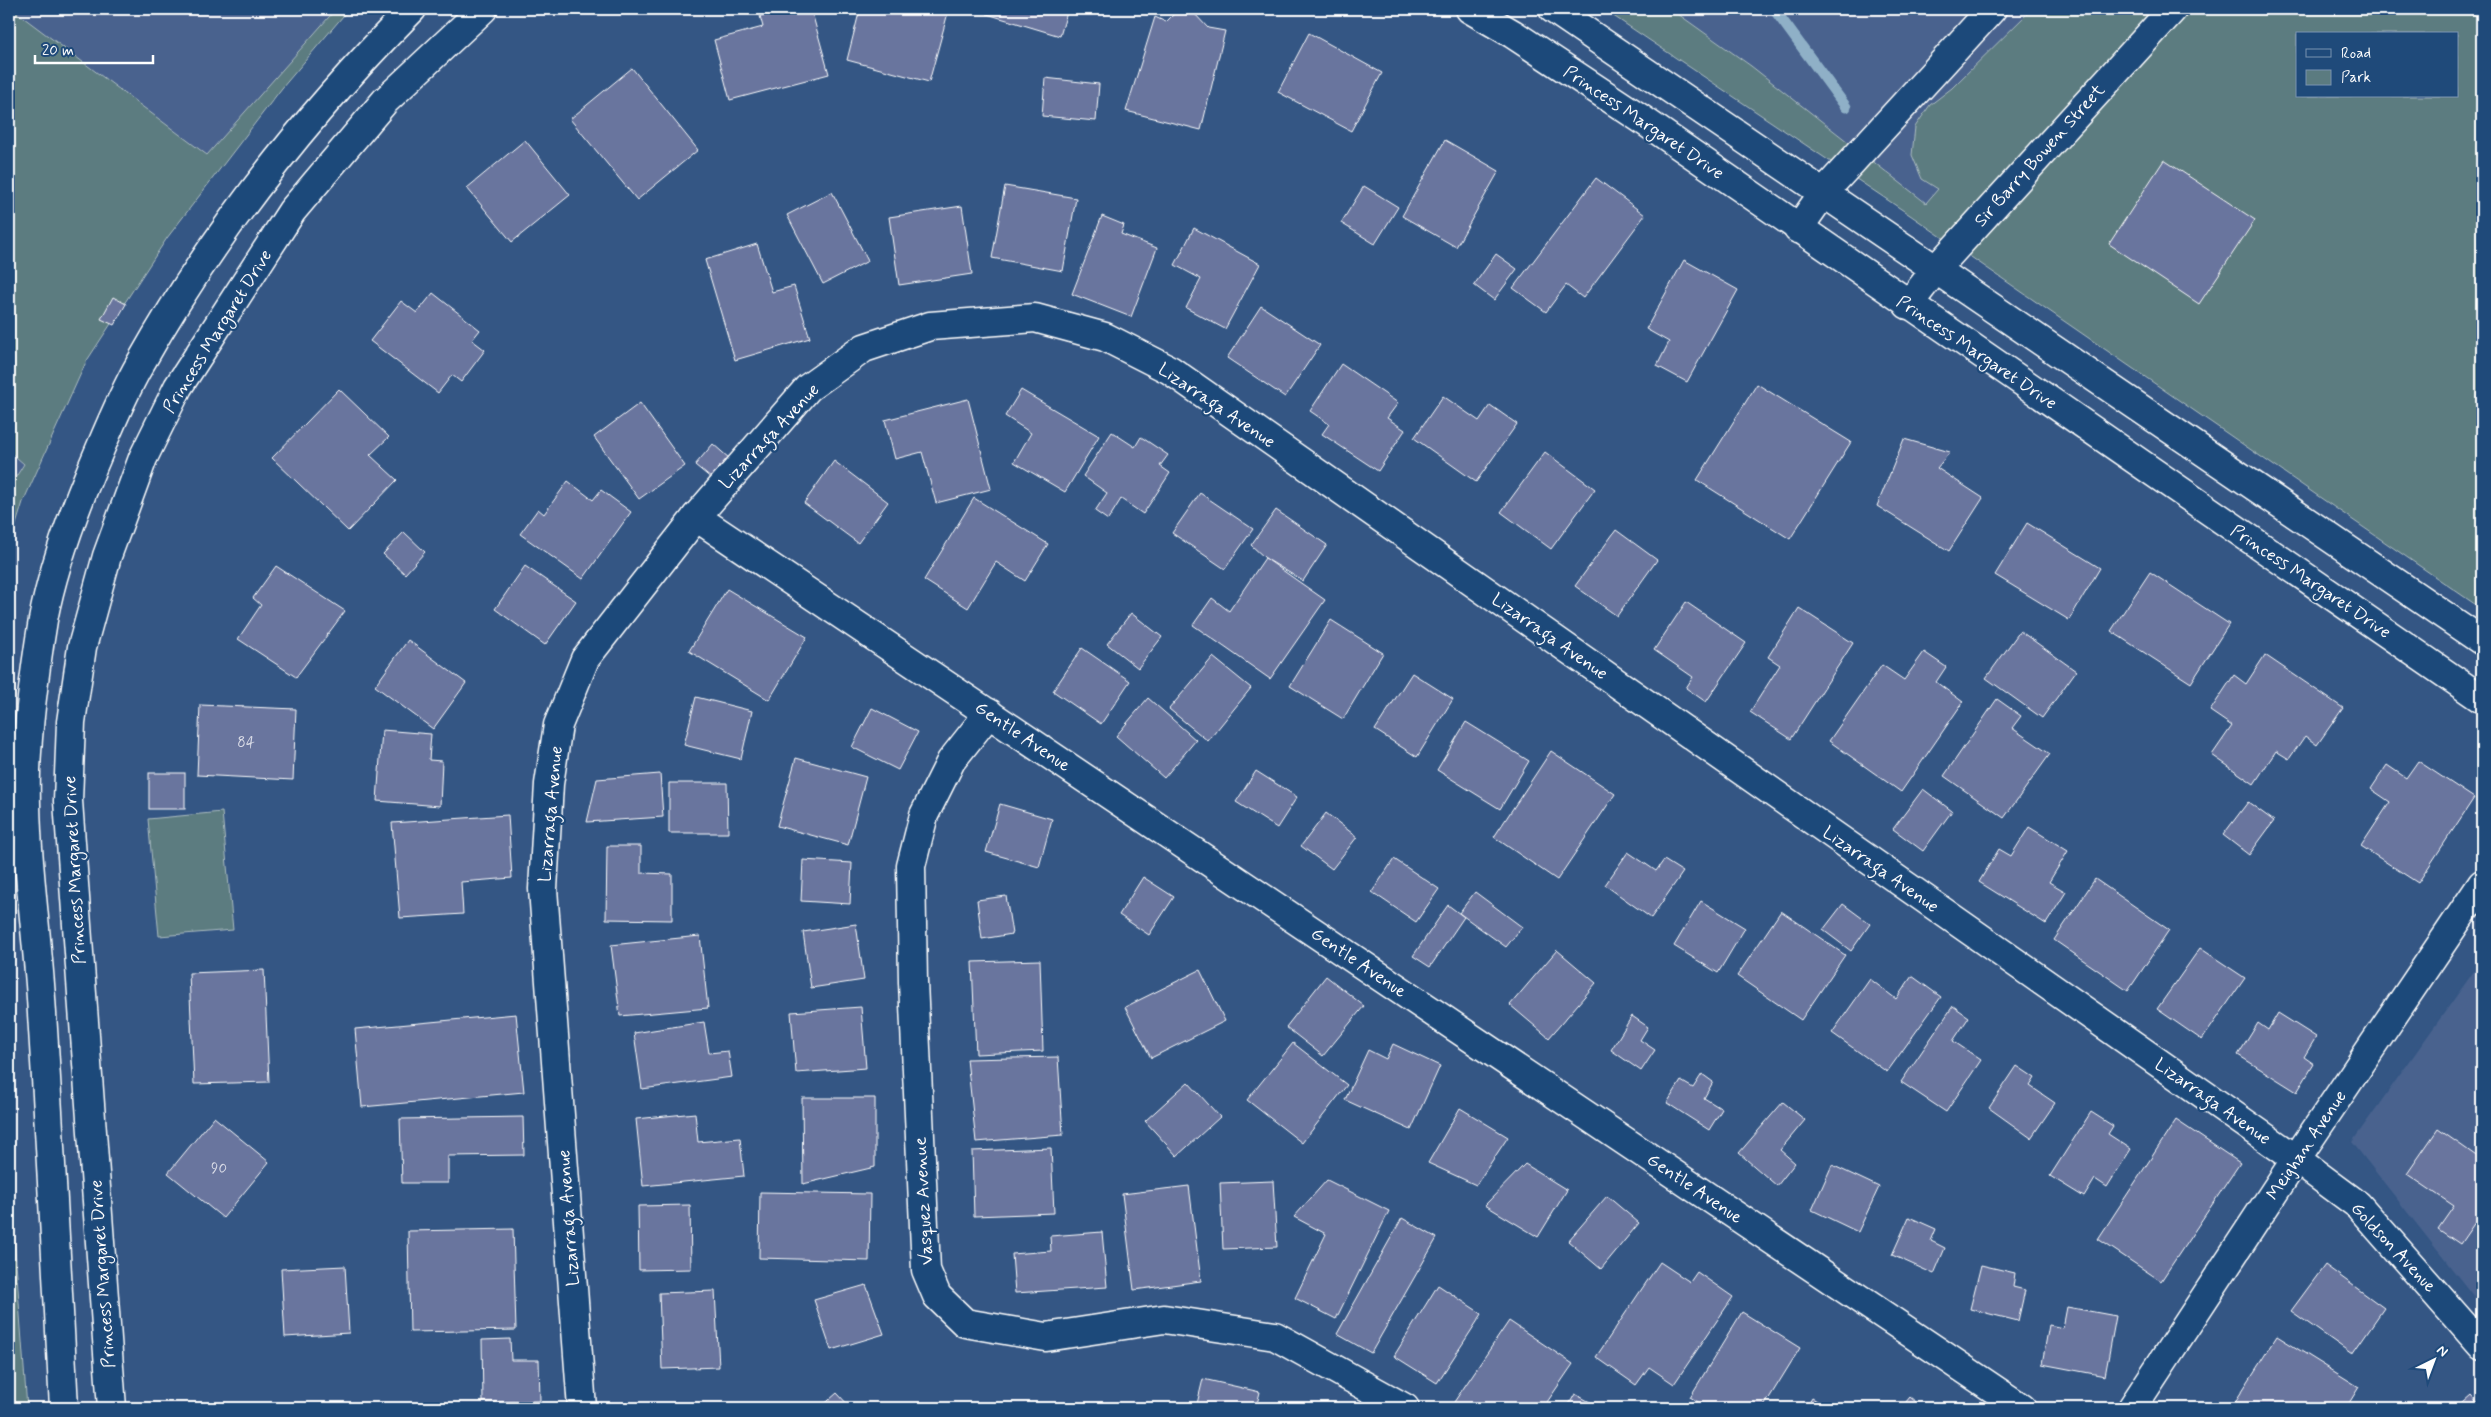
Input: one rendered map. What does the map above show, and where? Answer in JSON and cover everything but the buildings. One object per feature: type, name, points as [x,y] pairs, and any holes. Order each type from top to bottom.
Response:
[{"type":"street","points":[[366,55],[398,9]]},
{"type":"street","points":[[64,1408],[42,1004],[29,852],[26,772],[32,699],[44,615],[70,522],[104,438],[138,366],[179,300],[259,182],[366,55],[412,9]]},
{"type":"street","name":"Princess Margaret Drive","points":[[112,1408],[68,801],[71,722],[82,647],[107,556],[143,458],[178,387],[292,211],[385,101],[483,9]]},
{"type":"street","name":"Princess Margaret Drive","points":[[1470,9],[1513,34],[1640,118],[1908,305],[2482,699]]},
{"type":"street","points":[[1553,9],[2482,641]]},
{"type":"street","points":[[1798,229],[1824,192],[1992,9]]},
{"type":"street","name":"Sir Barry Bowen Street","points":[[1908,305],[1936,269],[2174,9]]},
{"type":"street","name":"Lizarraga Avenue","points":[[582,1408],[543,888],[549,784],[558,725],[585,659],[696,516],[808,388],[864,348],[930,326],[1035,318],[1105,338],[1170,370],[2296,1159]]},
{"type":"street","name":"Gentle Avenue","points":[[696,516],[2022,1408]]},
{"type":"street","name":"Vasquez Avenue","points":[[989,713],[951,761],[924,815],[911,866],[926,1270],[937,1296],[965,1323],[1046,1337],[1164,1318],[1275,1336],[1405,1408]]},
{"type":"street","name":"Meighan Avenue","points":[[2132,1408],[2296,1159],[2482,884]]},
{"type":"street","name":"Goldson Avenue","points":[[2296,1159],[2358,1205],[2482,1346]]},
{"type":"shaded area","points":[[12,9],[336,9],[207,156]]},
{"type":"shaded area","points":[[1671,9],[2103,9],[1926,203],[1751,66]]},
{"type":"shaded area","points":[[9,451],[25,464],[9,488]]},
{"type":"shaded area","points":[[2482,960],[2482,1307],[2352,1142]]},
{"type":"shaded area","points":[[9,1342],[14,1408],[9,1408]]},
{"type":"green space","points":[[9,9],[12,9],[207,155],[336,9],[349,9],[282,88],[167,238],[86,362],[23,502],[9,547],[9,488],[24,464],[9,451]]},
{"type":"green space","points":[[1603,9],[1671,9],[1751,66],[1926,203],[1938,189],[1922,179],[1912,155],[1915,127],[1930,105],[1952,88],[2032,9],[2482,9],[2482,609],[1910,215]]},
{"type":"green space","points":[[222,812],[233,930],[159,936],[148,819]]},
{"type":"green space","points":[[9,1169],[27,1408],[14,1408],[9,1342]]},
{"type":"waterway","points":[[1774,9],[1846,107]]}]
